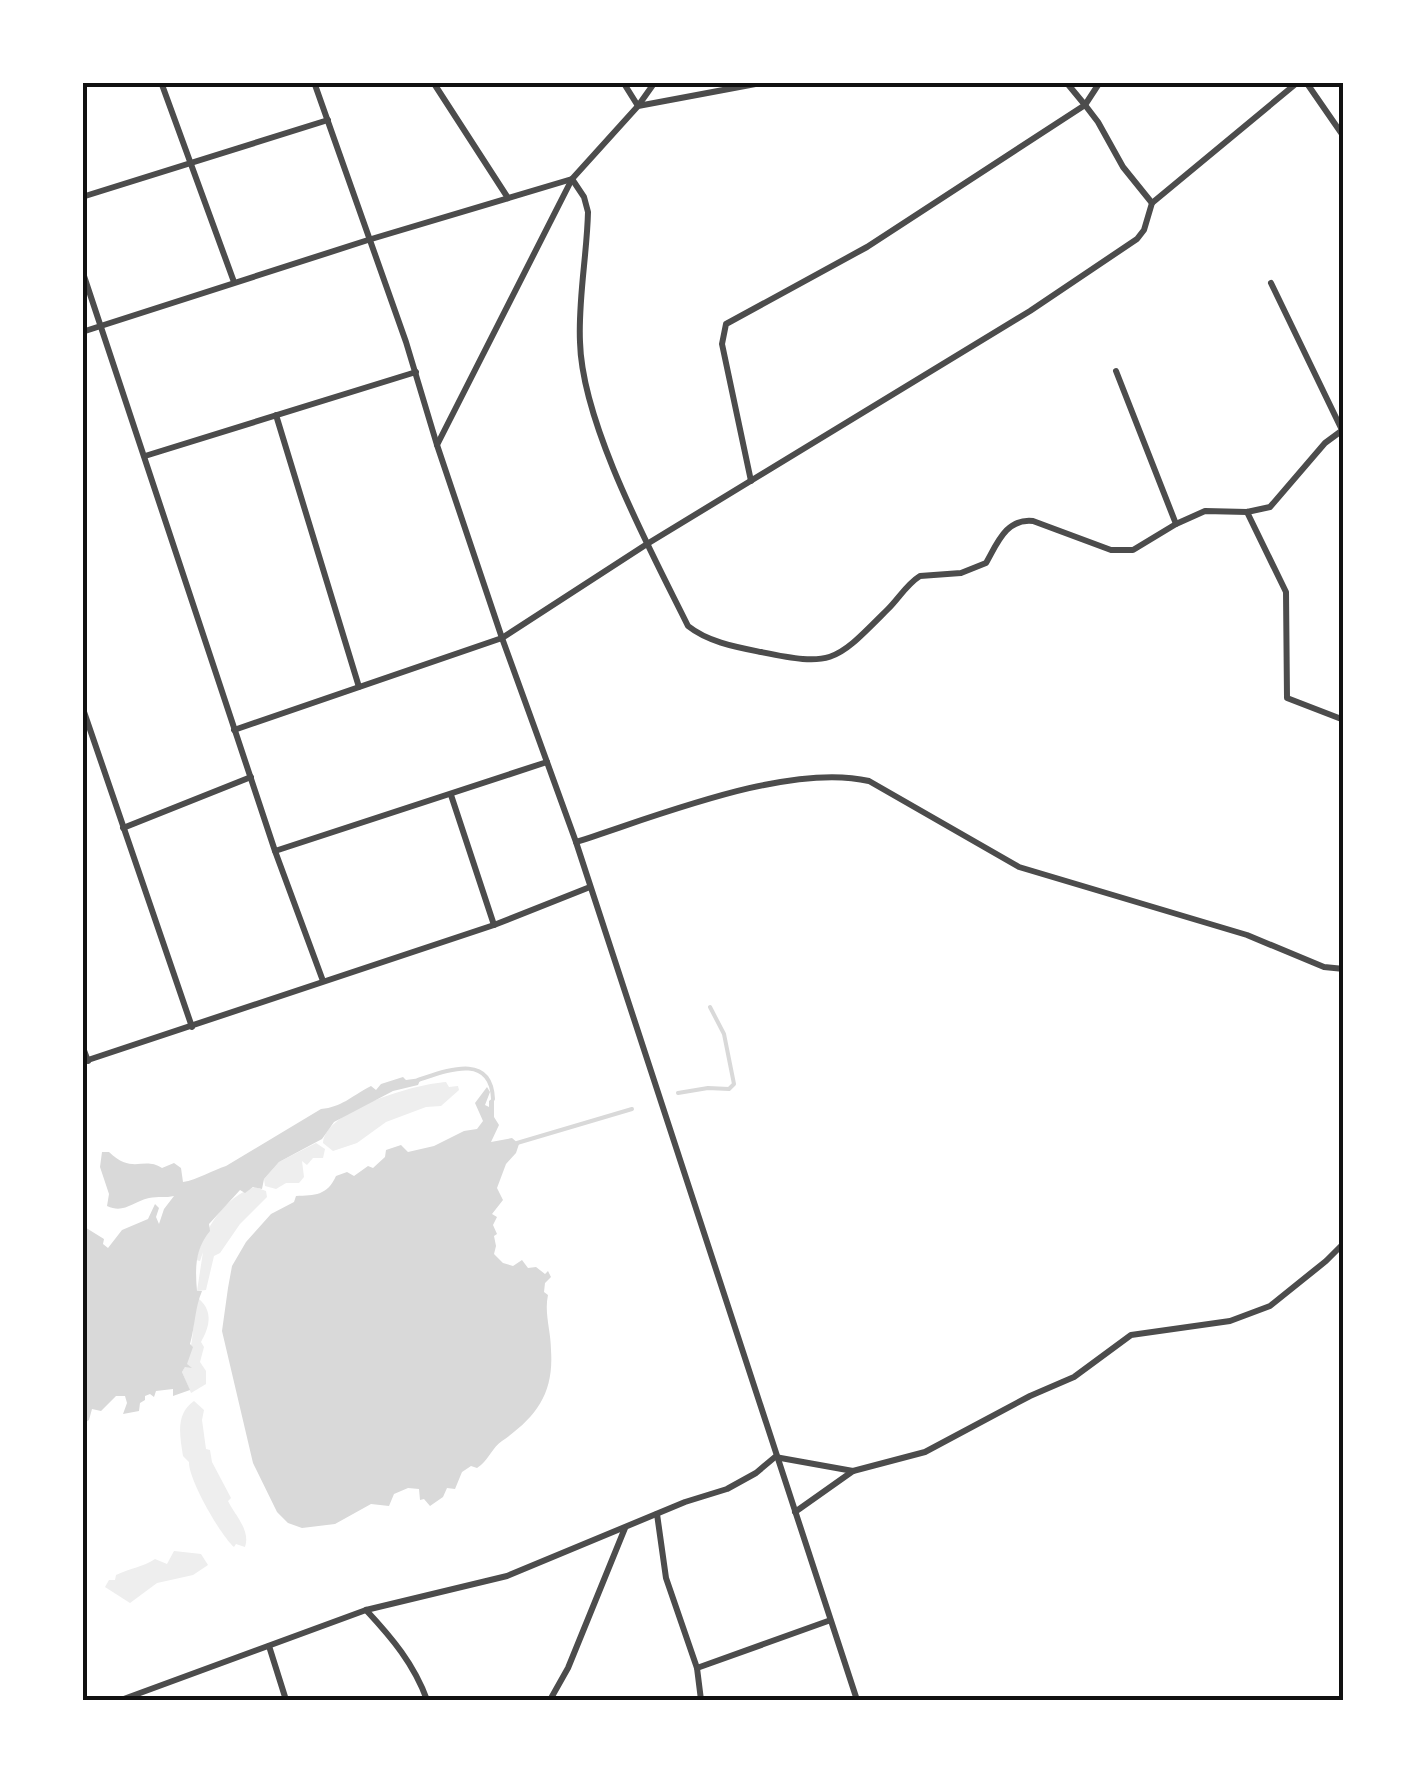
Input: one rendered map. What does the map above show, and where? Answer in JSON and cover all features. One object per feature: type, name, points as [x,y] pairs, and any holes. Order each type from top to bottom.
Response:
[{"type":"street","points":[[162,82],[234,282]]},
{"type":"street","points":[[314,82],[416,372],[502,638],[576,842],[857,1700]]},
{"type":"street","points":[[433,82],[508,198]]},
{"type":"street","points":[[623,82],[638,106]]},
{"type":"street","points":[[437,445],[572,180],[655,82]]},
{"type":"street","points":[[638,106],[766,82]]},
{"type":"street","points":[[1066,82],[1152,203]]},
{"type":"street","points":[[750,482],[722,344],[726,324],[866,246],[1085,105],[1100,82]]},
{"type":"street","points":[[234,730],[502,638],[1015,320],[1136,240],[1144,230],[1152,203],[1298,82]]},
{"type":"street","points":[[1306,82],[1344,137]]},
{"type":"street","points":[[82,197],[328,120]]},
{"type":"street","points":[[82,332],[368,240],[572,180]]},
{"type":"street","points":[[572,180],[588,212],[580,341],[583,368],[604,442],[688,626],[698,634],[746,649],[810,662],[828,660],[848,647],[920,576],[961,573],[986,564],[1003,533],[1024,520],[1121,552],[1134,550],[1205,511],[1270,508],[1324,443],[1343,430],[1271,283]]},
{"type":"street","points":[[82,270],[275,851],[323,980]]},
{"type":"street","points":[[1116,371],[1176,524]]},
{"type":"street","points":[[145,456],[416,372]]},
{"type":"street","points":[[276,416],[359,686]]},
{"type":"street","points":[[1247,512],[1286,592],[1287,698],[1344,720]]},
{"type":"street","points":[[82,706],[192,1026]]},
{"type":"street","points":[[275,851],[548,762]]},
{"type":"street","points":[[576,842],[776,782],[814,776],[852,777],[869,781],[910,803],[1019,867],[1248,935],[1324,967],[1344,969]]},
{"type":"street","points":[[123,828],[250,777]]},
{"type":"street","points":[[451,795],[494,924]]},
{"type":"street","points":[[82,1045],[85,1062],[590,888]]},
{"type":"street","points":[[795,1512],[853,1471],[925,1452],[1086,1371],[1131,1335],[1230,1321],[1270,1306],[1344,1243]]},
{"type":"street","points":[[121,1700],[366,1610],[507,1576],[727,1488],[775,1457],[853,1471]]},
{"type":"street","points":[[656,1514],[666,1578],[697,1668],[701,1700]]},
{"type":"street","points":[[550,1700],[568,1668],[625,1527]]},
{"type":"street","points":[[366,1610],[397,1643],[421,1682],[427,1700]]},
{"type":"street","points":[[697,1668],[828,1620]]},
{"type":"street","points":[[269,1646],[286,1700]]},
{"type":"shaded area","points":[[403,1077],[421,1078],[418,1085],[393,1091],[334,1122],[322,1139],[279,1162],[264,1179],[262,1189],[253,1187],[245,1193],[240,1190],[209,1224],[210,1231],[197,1259],[197,1291],[202,1291],[187,1364],[192,1368],[185,1367],[182,1372],[190,1390],[173,1396],[173,1389],[156,1391],[154,1397],[145,1396],[139,1411],[123,1414],[125,1396],[116,1396],[101,1411],[92,1409],[89,1420],[83,1424],[83,1226],[104,1239],[108,1248],[122,1230],[148,1219],[155,1204],[159,1208],[159,1224],[174,1196],[149,1198],[123,1208],[107,1206],[109,1194],[100,1167],[102,1152],[131,1164],[162,1168],[174,1163],[181,1168],[183,1182],[188,1181],[226,1166],[321,1109],[341,1104],[371,1086],[376,1090],[381,1084]]},
{"type":"shaded area","points":[[446,1082],[459,1090],[441,1106],[426,1107],[386,1122],[357,1143],[333,1151],[323,1143],[339,1119],[355,1109],[395,1093]]},
{"type":"shaded area","points":[[487,1087],[490,1092],[485,1105],[489,1107],[494,1097],[494,1117],[499,1125],[491,1142],[512,1138],[519,1144],[497,1188],[503,1200],[492,1214],[497,1217],[493,1225],[497,1234],[494,1254],[503,1263],[513,1266],[522,1260],[528,1268],[536,1267],[545,1274],[548,1271],[551,1277],[544,1292],[548,1295],[551,1350],[546,1392],[524,1423],[499,1443],[481,1465],[462,1472],[455,1489],[447,1488],[443,1497],[430,1506],[420,1500],[419,1489],[408,1488],[394,1494],[389,1506],[371,1504],[335,1524],[302,1528],[288,1523],[277,1512],[253,1463],[222,1331],[232,1266],[246,1242],[271,1214],[294,1202],[296,1196],[320,1193],[336,1176],[347,1172],[354,1176],[368,1166],[373,1168],[385,1157],[386,1150],[401,1145],[408,1152],[434,1146],[477,1129],[483,1121],[475,1103]]},
{"type":"shaded area","points":[[316,1143],[325,1149],[323,1158],[313,1158],[307,1165],[302,1161],[304,1177],[299,1183],[286,1183],[276,1189],[265,1186],[264,1179],[279,1162]]},
{"type":"shaded area","points":[[255,1187],[266,1191],[267,1197],[214,1256],[206,1290],[197,1291],[203,1252],[200,1261],[196,1260],[210,1225],[234,1198]]},
{"type":"shaded area","points":[[199,1299],[208,1315],[200,1362],[206,1371],[206,1384],[191,1393],[182,1372],[191,1348],[195,1300]]},
{"type":"shaded area","points":[[194,1401],[204,1410],[206,1449],[210,1450],[231,1498],[228,1501],[244,1528],[245,1547],[234,1547],[221,1531],[183,1456],[181,1419]]},
{"type":"shaded area","points":[[174,1551],[201,1554],[208,1565],[193,1575],[157,1583],[130,1603],[105,1587],[116,1575],[155,1559],[167,1564]]},
{"type":"waterway","points":[[678,1093],[729,1089],[734,1084],[724,1034],[710,1007]]},
{"type":"waterway","points":[[418,1080],[465,1068],[476,1070],[490,1084],[493,1099]]},
{"type":"waterway","points":[[517,1143],[632,1109]]}]
